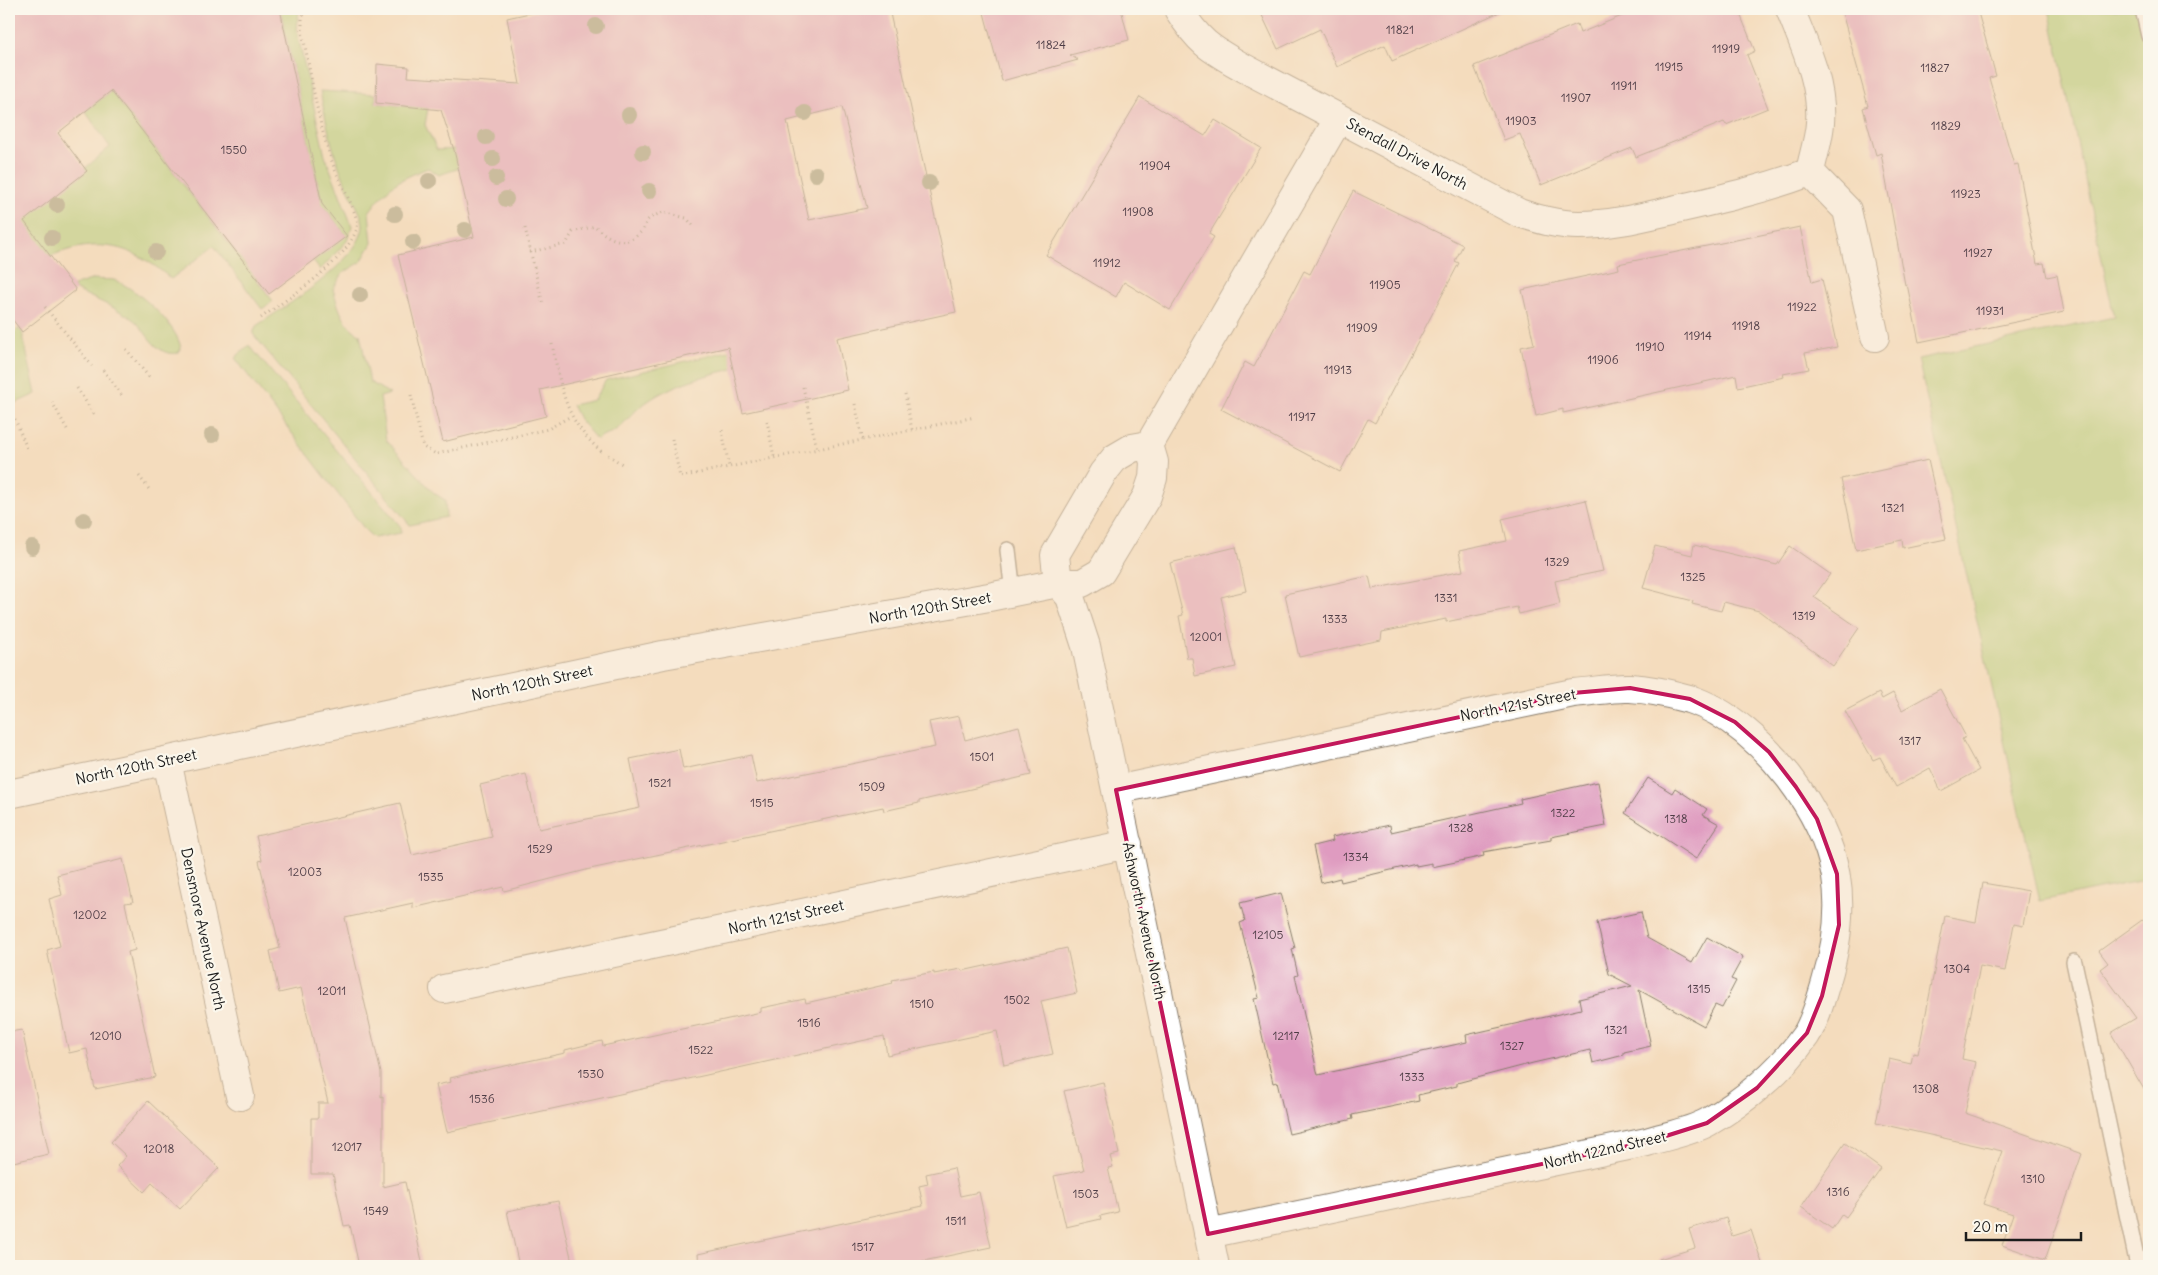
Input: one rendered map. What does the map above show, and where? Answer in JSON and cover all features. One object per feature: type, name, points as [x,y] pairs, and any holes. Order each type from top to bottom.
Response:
[{"type":"street","points":[[1178,9],[1191,29],[1206,46],[1339,118]]},
{"type":"street","points":[[1790,9],[1815,78],[1820,100],[1820,124],[1810,172],[1847,210],[1875,337]]},
{"type":"street","name":"Stendall Drive North","points":[[1149,445],[1339,118],[1519,213],[1546,221],[1577,225],[1604,224],[1694,205],[1758,190],[1810,172]]},
{"type":"street","points":[[1149,445],[1154,462],[1153,478],[1147,496],[1101,572],[1082,582],[1058,583],[1055,555],[1103,473],[1115,458],[1132,448],[1149,445]]},
{"type":"street","name":"North 120th Street","points":[[9,794],[662,655],[1013,593],[1058,583]]},
{"type":"street","name":"Ashworth Avenue North","points":[[1058,583],[1070,597],[1084,638],[1215,1266]]},
{"type":"street","name":"North 121st Street","points":[[1116,790],[1573,693],[1630,688],[1690,700],[1735,722],[1769,752],[1796,787],[1817,819],[1837,874]]},
{"type":"street","name":"Densmore Avenue North","points":[[167,761],[240,1096]]},
{"type":"street","name":"North 121st Street","points":[[444,989],[1128,844]]},
{"type":"street","name":"North 122nd Street","points":[[1208,1234],[1647,1142],[1707,1123],[1758,1088],[1793,1053],[1807,1033],[1822,996],[1834,958],[1839,925],[1837,874]]},
{"type":"lane","points":[[2143,9],[2149,36]]},
{"type":"lane","points":[[1008,550],[1013,593]]},
{"type":"lane","points":[[2074,962],[2138,1266]]},
{"type":"path","points":[[260,318],[330,267],[353,237],[358,226],[355,213],[345,196],[328,153],[302,31],[302,17],[308,9]]},
{"type":"path","points":[[530,252],[566,244],[573,232],[595,226],[608,239],[620,240],[634,237],[647,220],[663,212],[686,218],[693,225]]},
{"type":"path","points":[[525,228],[543,305]]},
{"type":"path","points":[[45,307],[92,366]]},
{"type":"path","points":[[552,344],[564,400],[571,416],[590,442],[602,452]]},
{"type":"path","points":[[126,350],[149,376]]},
{"type":"path","points":[[103,370],[123,397]]},
{"type":"path","points":[[803,387],[817,449]]},
{"type":"path","points":[[77,388],[95,416]]},
{"type":"path","points":[[905,394],[912,430]]},
{"type":"path","points":[[411,395],[423,447],[436,454],[548,429],[571,416]]},
{"type":"path","points":[[52,402],[68,431]]},
{"type":"path","points":[[855,404],[862,440]]},
{"type":"path","points":[[672,439],[680,477],[975,417]]},
{"type":"path","points":[[15,419],[28,451]]},
{"type":"path","points":[[767,421],[774,457]]},
{"type":"path","points":[[722,430],[729,467]]},
{"type":"path","points":[[608,456],[622,464]]},
{"type":"path","points":[[139,476],[152,492]]},
{"type":"highlighted area","points":[[1630,688],[1690,699],[1735,722],[1769,752],[1796,787],[1817,819],[1837,874],[1839,925],[1822,996],[1807,1033],[1757,1088],[1707,1123],[1647,1142],[1208,1234],[1116,790],[1573,693]]},
{"type":"green space","points":[[280,9],[301,9],[298,16],[297,32],[325,156],[352,226],[347,241],[320,270],[313,261],[346,235],[322,204]]},
{"type":"green space","points":[[2049,9],[2149,9],[2149,879],[2040,901],[1918,359],[2114,317]]},
{"type":"green space","points":[[111,91],[273,301],[262,309],[214,246],[171,279],[142,258],[114,247],[84,247],[50,256],[23,221],[110,147],[85,111]]},
{"type":"green space","points":[[320,91],[376,94],[376,103],[428,108],[425,125],[437,150],[458,149],[463,167],[439,175],[428,168],[408,176],[388,189],[369,212],[372,243],[361,262],[343,273],[333,289],[345,321],[360,334],[370,382],[390,394],[380,397],[386,440],[434,493],[445,500],[446,517],[410,525],[253,334],[256,326],[301,296],[335,268],[349,254],[359,240],[363,226],[361,215],[336,158]]},
{"type":"green space","points":[[94,279],[114,280],[123,284],[155,308],[178,339],[181,349],[178,353],[164,352],[154,344],[131,318],[76,290],[73,286]]},
{"type":"green space","points":[[19,328],[22,332],[36,394],[9,406],[9,338]]},
{"type":"green space","points":[[249,345],[401,527],[401,533],[374,538],[366,531],[235,358]]},
{"type":"green space","points":[[750,346],[733,369],[673,387],[640,407],[618,429],[597,440],[579,419],[572,405],[594,400],[606,380]]},
{"type":"building","points":[[9,9],[280,9],[322,204],[347,236],[269,294],[111,91],[58,133],[87,171],[24,221],[76,290],[22,332],[9,315]]},
{"type":"building","points":[[548,9],[889,9],[956,312],[837,338],[848,390],[743,413],[728,347],[540,390],[546,416],[443,442],[398,255],[474,237],[454,150],[441,110],[376,103],[377,64],[409,67],[408,77],[520,84],[507,18]],"holes":[[[842,107],[867,208],[809,220],[787,121]]]},
{"type":"building","points":[[983,9],[1121,9],[1129,40],[1070,55],[1078,60],[1002,81]]},
{"type":"building","points":[[1259,9],[1506,9],[1392,61],[1385,45],[1337,67],[1320,29],[1278,49]]},
{"type":"building","points":[[1639,9],[1738,9],[1755,51],[1747,55],[1768,108],[1726,125],[1724,122],[1636,157],[1632,148],[1541,185],[1520,134],[1504,140],[1474,66],[1577,24],[1580,33]]},
{"type":"building","points":[[1841,9],[1977,9],[1996,76],[1989,78],[2014,165],[2018,164],[2037,264],[2044,263],[2047,277],[2057,275],[2064,312],[1919,342],[1907,284],[1905,285],[1881,153],[1876,155],[1863,108],[1868,106]]},
{"type":"building","points":[[1140,97],[1205,136],[1215,120],[1261,148],[1209,234],[1214,237],[1170,310],[1124,282],[1116,297],[1046,255]]},
{"type":"building","points":[[1353,191],[1463,245],[1455,261],[1459,263],[1375,423],[1368,419],[1340,472],[1221,409],[1245,362],[1254,367],[1304,271],[1310,274]]},
{"type":"building","points":[[1800,227],[1812,282],[1822,279],[1837,347],[1805,353],[1809,369],[1783,374],[1784,377],[1738,387],[1736,375],[1563,413],[1563,409],[1536,416],[1521,347],[1534,344],[1522,290],[1619,269],[1618,264]]},
{"type":"building","points":[[1928,460],[1946,539],[1903,548],[1902,540],[1856,550],[1841,479]]},
{"type":"building","points":[[1586,500],[1603,571],[1555,581],[1560,604],[1519,614],[1517,607],[1446,622],[1446,619],[1382,632],[1381,640],[1299,657],[1285,594],[1369,576],[1372,589],[1463,571],[1459,551],[1507,541],[1502,519]]},
{"type":"building","points":[[1694,545],[1777,565],[1790,546],[1830,574],[1814,597],[1859,628],[1833,666],[1759,611],[1724,602],[1721,611],[1692,604],[1693,601],[1643,588],[1655,546],[1692,555]]},
{"type":"building","points":[[1236,547],[1246,591],[1221,597],[1236,667],[1195,676],[1192,658],[1187,658],[1179,616],[1183,615],[1170,563]]},
{"type":"building","points":[[1940,689],[1966,737],[1962,739],[1979,770],[1941,791],[1930,768],[1896,787],[1880,757],[1873,760],[1845,711],[1879,693],[1882,699],[1893,693],[1902,710]]},
{"type":"building","points":[[959,716],[965,740],[1019,726],[1031,775],[884,811],[883,807],[590,869],[504,891],[503,887],[413,908],[413,903],[345,918],[381,1073],[381,1097],[383,1096],[383,1187],[405,1182],[423,1266],[359,1266],[350,1225],[344,1226],[333,1174],[311,1174],[311,1118],[318,1118],[318,1103],[328,1103],[301,988],[279,993],[270,951],[280,948],[259,861],[262,860],[256,836],[400,803],[412,855],[492,837],[480,785],[526,774],[539,829],[640,808],[630,759],[679,749],[683,769],[751,755],[757,783],[935,747],[929,722]]},
{"type":"building","points":[[1648,778],[1672,793],[1675,788],[1707,809],[1703,815],[1719,824],[1696,859],[1625,813]]},
{"type":"building","points":[[1598,782],[1606,826],[1551,837],[1551,840],[1483,852],[1484,856],[1432,867],[1432,863],[1416,866],[1416,864],[1341,882],[1340,878],[1321,883],[1313,846],[1333,841],[1332,837],[1390,825],[1391,832],[1521,803],[1520,799]]},
{"type":"building","points":[[123,859],[133,902],[125,903],[135,950],[128,952],[155,1077],[95,1089],[87,1049],[69,1053],[47,950],[60,946],[49,899],[62,895],[57,875]]},
{"type":"building","points":[[1983,883],[2029,891],[2023,926],[2014,924],[2005,971],[1980,966],[1962,1059],[1976,1062],[1965,1113],[2082,1154],[2045,1260],[2002,1245],[2013,1214],[1983,1204],[2002,1151],[1876,1123],[1889,1059],[1911,1064],[1913,1053],[1918,1054],[1945,916],[1976,922]]},
{"type":"building","points":[[1281,893],[1295,948],[1292,949],[1298,975],[1295,976],[1318,1075],[1467,1042],[1466,1035],[1581,1009],[1579,999],[1632,986],[1609,974],[1597,922],[1641,912],[1647,938],[1692,963],[1707,937],[1743,957],[1731,979],[1736,981],[1722,1008],[1715,1005],[1704,1026],[1639,990],[1651,1046],[1624,1052],[1624,1055],[1593,1063],[1590,1050],[1533,1063],[1457,1083],[1457,1086],[1418,1095],[1419,1101],[1352,1115],[1353,1119],[1289,1134],[1277,1082],[1273,1083],[1254,999],[1259,998],[1240,923],[1245,921],[1240,903]]},
{"type":"building","points":[[2149,915],[2149,1098],[2111,1033],[2136,1018],[2100,969],[2108,963],[2099,951]]},
{"type":"building","points":[[1067,948],[1077,993],[1041,1001],[1053,1054],[1004,1065],[997,1031],[887,1055],[884,1036],[447,1132],[436,1085],[451,1082],[450,1078],[565,1053],[565,1050],[602,1041],[603,1046],[761,1012],[761,1008],[805,999],[806,1003],[893,983],[892,980],[934,972],[934,974],[961,969],[962,971]]},
{"type":"building","points":[[22,1030],[49,1154],[9,1163],[9,1032]]},
{"type":"building","points":[[1103,1082],[1119,1154],[1110,1156],[1113,1167],[1108,1168],[1118,1212],[1100,1216],[1101,1219],[1066,1227],[1054,1176],[1084,1170],[1064,1091]]},
{"type":"building","points":[[148,1101],[219,1168],[180,1209],[152,1183],[144,1192],[117,1166],[126,1156],[111,1142]]},
{"type":"building","points":[[1845,1143],[1881,1169],[1846,1217],[1842,1214],[1832,1229],[1801,1207]]},
{"type":"building","points":[[954,1168],[960,1196],[979,1192],[991,1247],[899,1266],[699,1266],[698,1254],[923,1206],[919,1186],[928,1184],[926,1174]]},
{"type":"building","points":[[558,1201],[573,1266],[519,1266],[507,1211]]},
{"type":"building","points":[[1726,1218],[1732,1236],[1751,1230],[1763,1266],[1660,1266],[1659,1259],[1695,1248],[1689,1229]]}]
